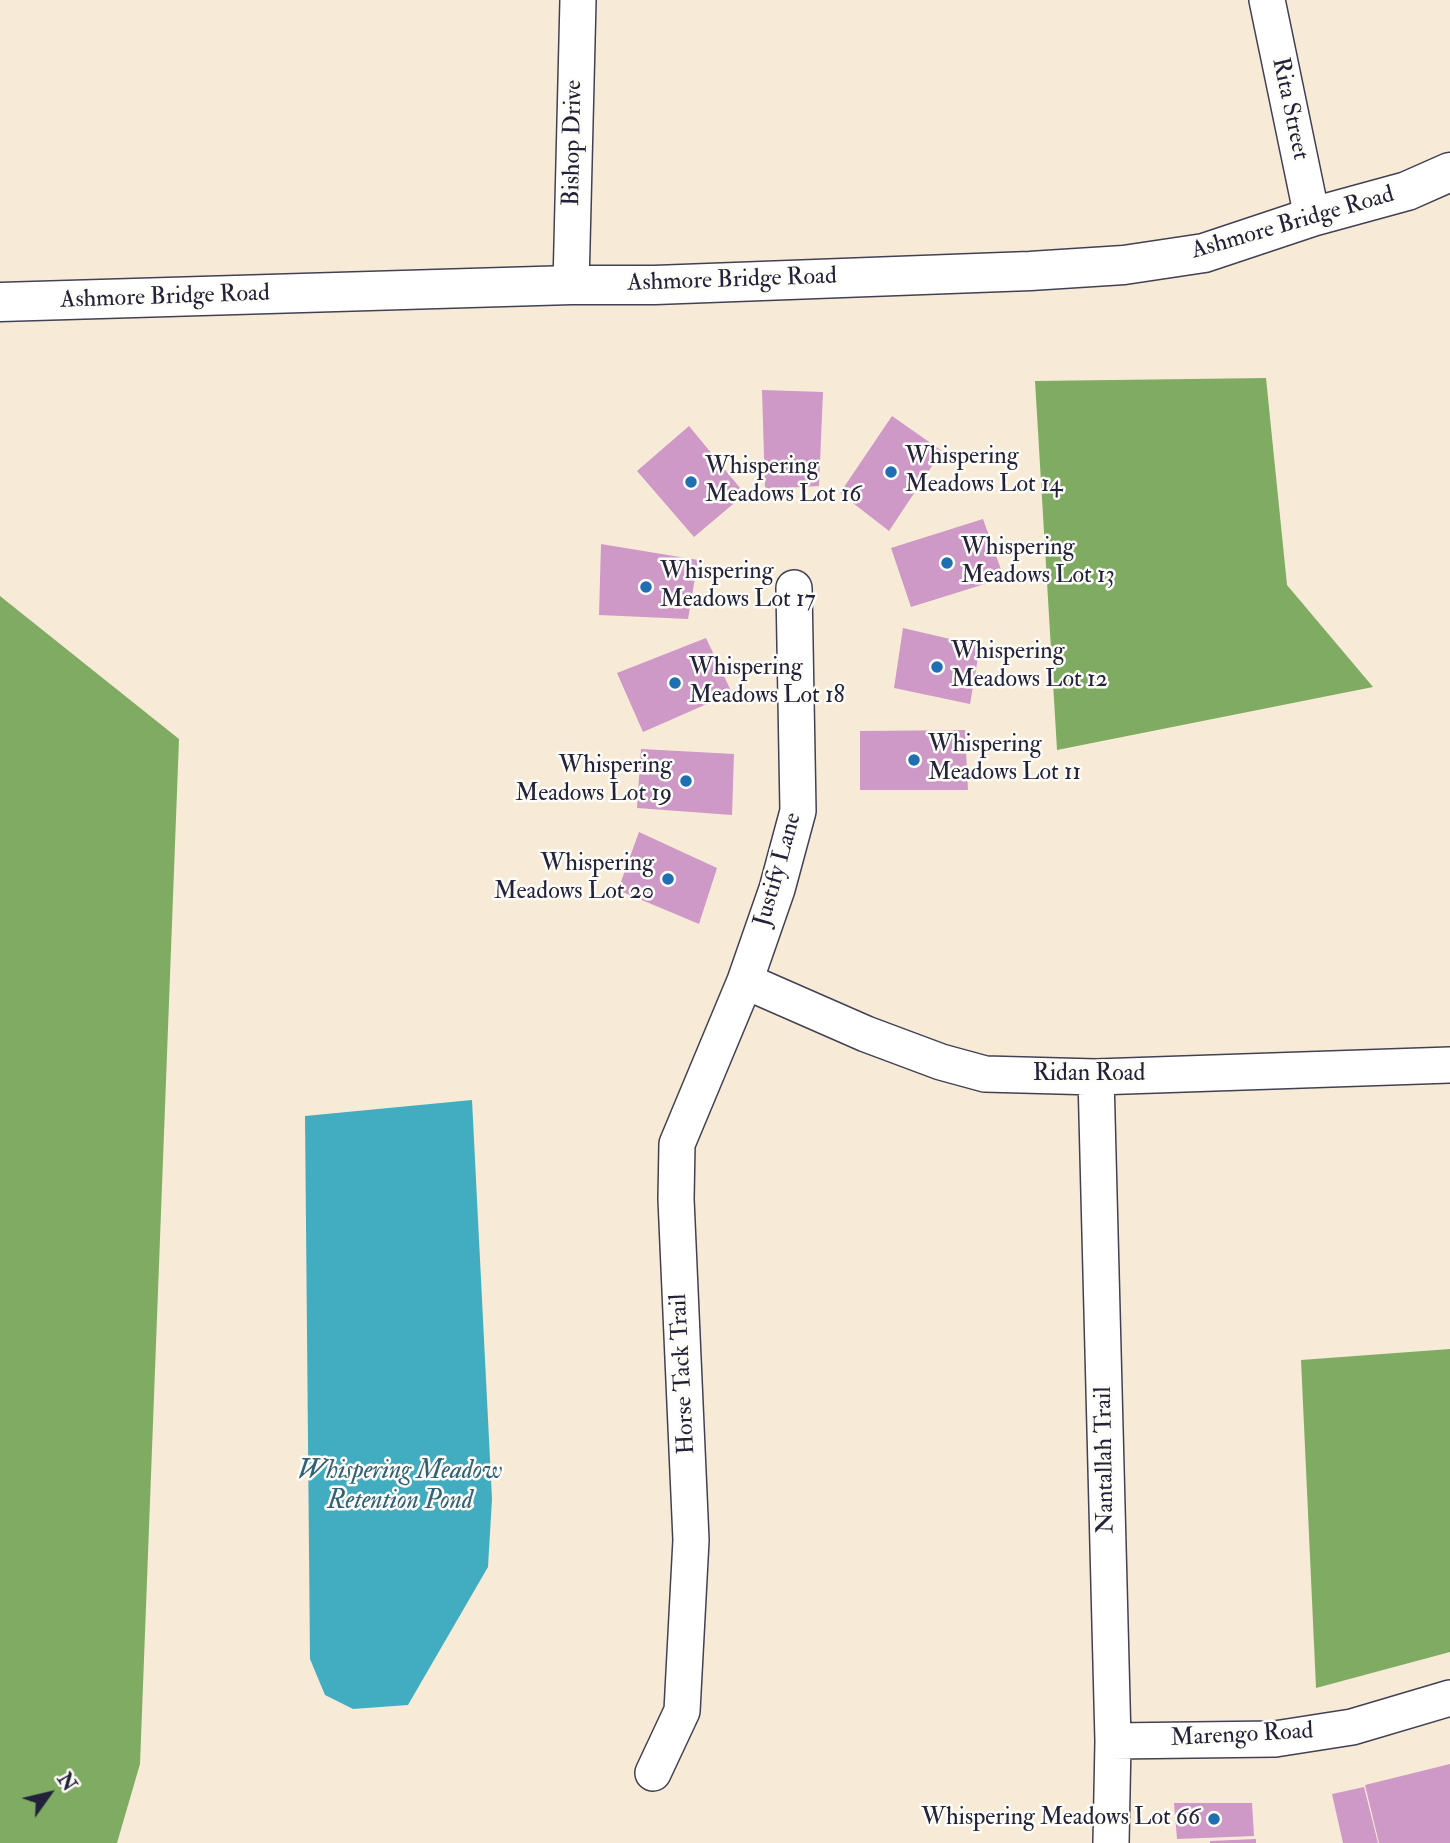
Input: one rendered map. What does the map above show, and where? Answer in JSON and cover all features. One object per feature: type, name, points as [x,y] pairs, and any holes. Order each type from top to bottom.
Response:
[{"type":"main road","name":"Ashmore Bridge Road","points":[[0,302],[571,285],[655,285],[1124,265],[1204,253],[1312,217],[1406,191],[1450,172]]},
{"type":"street","name":"Bishop Drive","points":[[571,285],[578,0]]},
{"type":"street","name":"Rita Street","points":[[1267,0],[1312,217]]},
{"type":"street","name":"Justify Lane","points":[[745,981],[776,889],[798,811],[794,587]]},
{"type":"street","name":"Ridan Road","points":[[745,981],[866,1034],[941,1062],[985,1074],[1096,1077],[1450,1065]]},
{"type":"street","name":"Horse Tack Trail","points":[[653,1773],[682,1711],[691,1540],[676,1199],[677,1144],[745,981]]},
{"type":"street","name":"Nantallah Trail","points":[[1096,1077],[1113,1741],[1111,1843]]},
{"type":"street","name":"Marengo Road","points":[[1113,1741],[1275,1739],[1352,1727],[1450,1698]]},
{"type":"green space","points":[[1266,378],[1287,585],[1373,687],[1057,750],[1035,381]]},
{"type":"green space","points":[[0,596],[179,739],[140,1764],[117,1843],[0,1843]]},
{"type":"green space","points":[[1450,1349],[1450,1652],[1316,1688],[1301,1360]]},
{"type":"water","name":"Whispering Meadow Retention Pond","points":[[472,1100],[492,1499],[488,1567],[408,1705],[353,1709],[325,1695],[310,1659],[305,1116]]},
{"type":"building","points":[[762,390],[823,392],[819,486],[765,489]]},
{"type":"building","name":"Whispering Meadows Lot 14","points":[[892,416],[942,451],[889,531],[840,493]]},
{"type":"building","name":"Whispering Meadows Lot 16","points":[[689,426],[745,494],[694,537],[637,471]]},
{"type":"building","name":"Whispering Meadows Lot 13","points":[[983,519],[1004,578],[911,607],[891,548]]},
{"type":"building","name":"Whispering Meadows Lot 17","points":[[601,544],[698,560],[688,619],[599,615]]},
{"type":"building","name":"Whispering Meadows Lot 12","points":[[903,628],[980,646],[970,704],[894,688]]},
{"type":"building","name":"Whispering Meadows Lot 18","points":[[706,638],[732,693],[643,732],[617,673]]},
{"type":"building","name":"Whispering Meadows Lot 11","points":[[965,730],[968,790],[860,790],[860,731]]},
{"type":"building","name":"Whispering Meadows Lot 19","points":[[641,749],[734,754],[732,815],[637,808]]},
{"type":"building","name":"Whispering Meadows Lot 20","points":[[639,832],[717,868],[699,924],[618,890]]},
{"type":"building","points":[[1450,1764],[1450,1843],[1379,1843],[1365,1785]]},
{"type":"building","points":[[1364,1787],[1378,1843],[1343,1843],[1332,1794]]},
{"type":"building","name":"Whispering Meadows Lot 66","points":[[1174,1803],[1252,1803],[1254,1836],[1177,1839]]},
{"type":"building","points":[[1256,1839],[1256,1843],[1210,1843],[1210,1841]]},
{"type":"place","name":"Whispering Meadows Lot 14","points":[[891,472]]},
{"type":"place","name":"Whispering Meadows Lot 16","points":[[691,482]]},
{"type":"place","name":"Whispering Meadows Lot 13","points":[[947,563]]},
{"type":"place","name":"Whispering Meadows Lot 17","points":[[646,587]]},
{"type":"place","name":"Whispering Meadows Lot 12","points":[[937,667]]},
{"type":"place","name":"Whispering Meadows Lot 18","points":[[675,683]]},
{"type":"place","name":"Whispering Meadows Lot 11","points":[[914,760]]},
{"type":"place","name":"Whispering Meadows Lot 19","points":[[686,781]]},
{"type":"place","name":"Whispering Meadows Lot 20","points":[[668,879]]},
{"type":"place","name":"Whispering Meadows Lot 66","points":[[1214,1819]]}]
